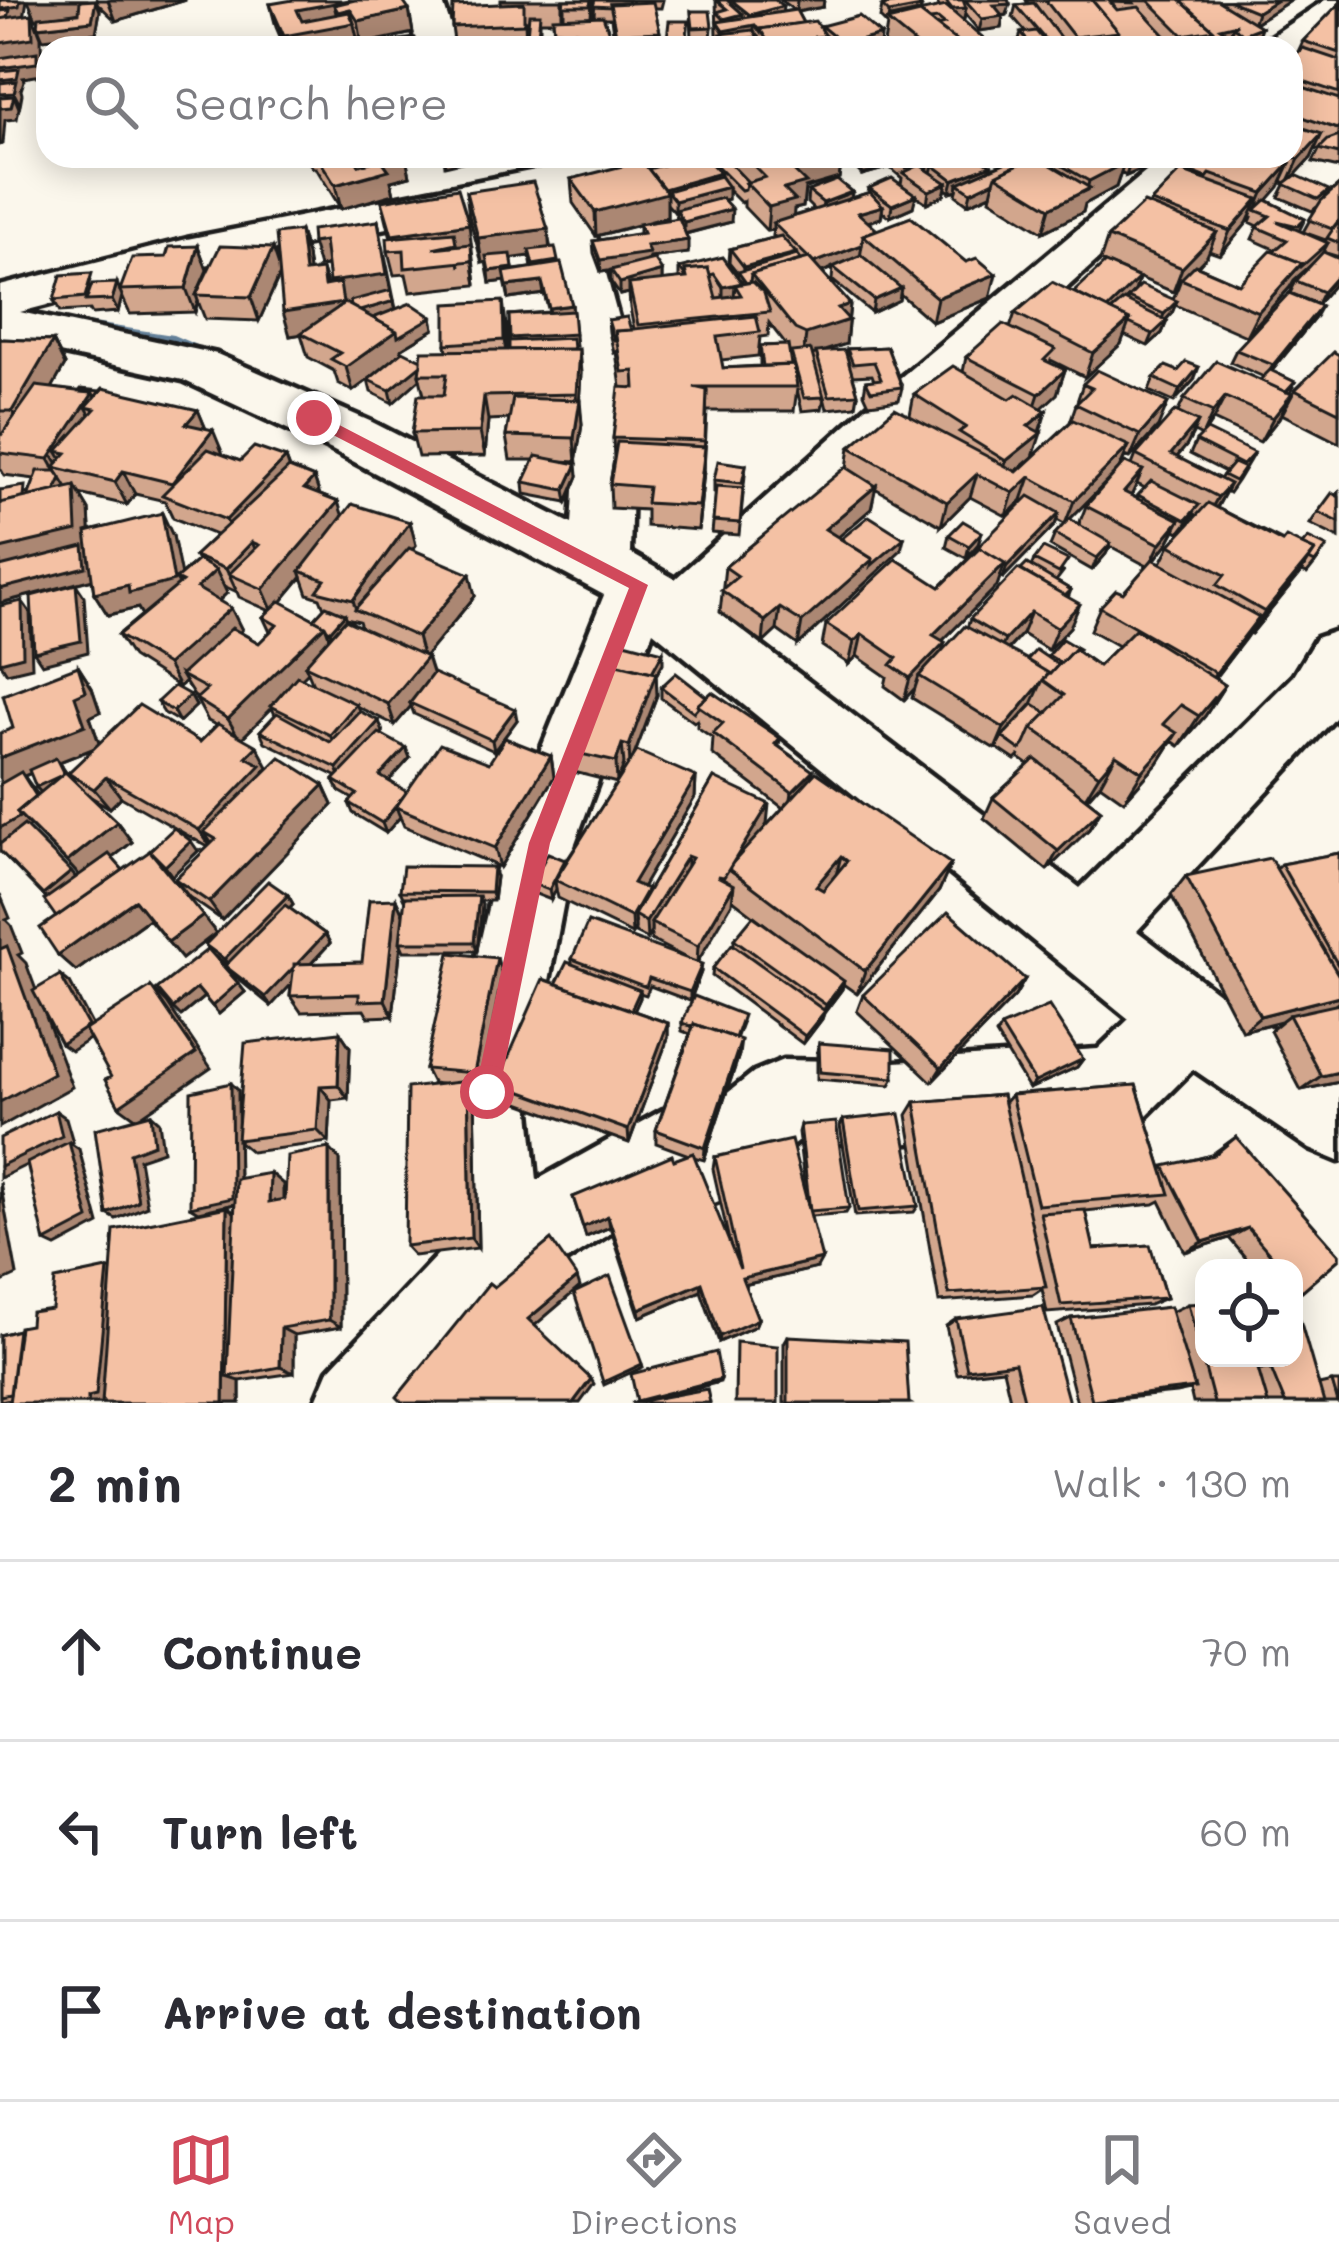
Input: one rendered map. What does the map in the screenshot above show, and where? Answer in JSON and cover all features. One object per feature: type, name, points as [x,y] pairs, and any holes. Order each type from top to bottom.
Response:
[{"type":"street","points":[[423,0],[434,36]]},
{"type":"street","points":[[1291,36],[1338,3]]},
{"type":"street","points":[[0,301],[530,172],[566,168]]},
{"type":"street","points":[[639,587],[895,411],[1178,168]]},
{"type":"street","points":[[501,1251],[487,1092],[539,843],[639,587],[603,403],[584,266],[530,172]]},
{"type":"street","points":[[0,324],[198,367],[352,436],[639,587],[1199,1027],[1339,1120]]},
{"type":"street","points":[[1083,936],[1316,695],[1339,656]]},
{"type":"street","points":[[362,1403],[501,1251],[662,1152],[704,1165],[783,1101],[895,1103],[1116,1088],[1161,1043],[1199,1027]]},
{"type":"building","points":[[0,0],[20,0],[19,6],[0,9]]},
{"type":"building","points":[[96,0],[92,21],[38,27],[39,17],[79,13],[80,1]]},
{"type":"building","points":[[340,0],[297,10],[302,21],[349,12],[354,23],[284,36],[270,4]]},
{"type":"building","points":[[402,0],[409,10],[358,21],[350,9],[338,12],[334,5]]},
{"type":"building","points":[[564,0],[591,0],[590,6],[563,6]]},
{"type":"building","points":[[595,0],[628,0],[611,7],[593,6]]},
{"type":"building","points":[[716,0],[727,0],[743,14],[724,19],[717,12],[727,9]]},
{"type":"building","points":[[731,0],[775,0],[783,6],[750,15]]},
{"type":"building","points":[[914,0],[921,7],[889,13],[882,6]]},
{"type":"building","points":[[945,0],[963,0],[966,8],[952,9]]},
{"type":"building","points":[[965,0],[1008,0],[1010,4],[994,5],[1003,16],[982,19]]},
{"type":"building","points":[[1045,0],[1092,0],[1119,32],[1083,36],[1073,36]]},
{"type":"building","points":[[1092,0],[1132,0],[1134,3],[1110,2],[1117,10],[1139,7],[1166,36],[1118,36]]},
{"type":"building","points":[[1148,0],[1180,0],[1214,30],[1183,35]]},
{"type":"building","points":[[1217,0],[1261,27],[1243,34],[1233,27],[1237,24],[1220,28],[1230,35],[1213,36],[1214,30],[1181,1]]},
{"type":"building","points":[[1233,0],[1277,0],[1257,12]]},
{"type":"building","points":[[653,2],[660,32],[616,34],[610,4]]},
{"type":"building","points":[[524,3],[524,24],[452,27],[453,6]]},
{"type":"building","points":[[1034,3],[1059,36],[1042,36],[1016,5]]},
{"type":"building","points":[[1339,4],[1339,53],[1303,41]]},
{"type":"building","points":[[946,6],[981,36],[950,36],[937,26],[944,24],[938,19],[920,13],[891,18]]},
{"type":"building","points":[[796,10],[803,23],[760,32],[755,25],[723,31],[717,22]]},
{"type":"building","points":[[691,11],[710,11],[712,27],[693,28]]},
{"type":"building","points":[[920,13],[950,36],[905,36],[887,21]]},
{"type":"building","points":[[32,14],[33,38],[0,43],[0,19]]},
{"type":"building","points":[[529,14],[540,14],[538,35],[527,35]]},
{"type":"building","points":[[603,16],[610,36],[554,30],[553,18]]},
{"type":"building","points":[[859,16],[881,35],[833,36],[821,26]]},
{"type":"building","points":[[669,21],[689,21],[687,36],[667,36]]},
{"type":"building","points":[[815,21],[825,36],[764,36],[760,29]]},
{"type":"building","points":[[753,30],[757,36],[722,36]]},
{"type":"building","points":[[1303,48],[1339,60],[1339,93],[1303,81]]},
{"type":"building","points":[[36,52],[36,63],[0,68],[0,58]]},
{"type":"building","points":[[19,69],[17,78],[0,80],[0,71]]},
{"type":"building","points":[[17,81],[14,93],[0,94],[0,83]]},
{"type":"building","points":[[1303,87],[1339,99],[1337,129],[1303,117]]},
{"type":"building","points":[[14,96],[11,107],[0,108],[0,97]]},
{"type":"building","points":[[1303,128],[1322,134],[1303,155]]},
{"type":"building","points":[[1339,136],[1339,154],[1319,149],[1328,140]]},
{"type":"building","points":[[324,168],[389,170],[335,185]]},
{"type":"building","points":[[614,168],[647,168],[667,193],[595,212],[571,179]]},
{"type":"building","points":[[715,168],[720,173],[664,189],[648,169]]},
{"type":"building","points":[[719,168],[735,168],[748,182],[741,190]]},
{"type":"building","points":[[756,168],[790,168],[806,183],[784,189],[795,200],[769,207],[746,183],[765,177]]},
{"type":"building","points":[[924,168],[947,183],[929,191],[903,173]]},
{"type":"building","points":[[937,168],[983,168],[953,180]]},
{"type":"building","points":[[993,168],[1010,168],[971,192],[958,183]]},
{"type":"building","points":[[1011,168],[1056,168],[1090,188],[1050,208],[996,175]]},
{"type":"building","points":[[1066,168],[1114,168],[1089,181]]},
{"type":"building","points":[[1185,168],[1286,168],[1263,193]]},
{"type":"building","points":[[1181,171],[1258,199],[1230,231],[1151,202]]},
{"type":"building","points":[[1296,175],[1329,190],[1318,199],[1284,184]]},
{"type":"building","points":[[720,176],[728,187],[675,201],[667,191]]},
{"type":"building","points":[[892,178],[916,195],[892,205],[869,188]]},
{"type":"building","points":[[837,180],[852,192],[823,203],[808,191]]},
{"type":"building","points":[[533,182],[548,229],[478,238],[466,192]]},
{"type":"building","points":[[1339,185],[1339,220],[1332,229],[1309,220],[1321,201]]},
{"type":"building","points":[[458,188],[469,224],[392,235],[382,201]]},
{"type":"building","points":[[870,192],[883,206],[858,213],[877,230],[863,235],[862,245],[814,263],[773,223]]},
{"type":"building","points":[[722,198],[732,209],[684,222],[676,210]]},
{"type":"building","points":[[1266,200],[1305,219],[1298,226],[1277,221],[1328,243],[1300,268],[1302,263],[1273,252],[1287,240],[1257,227],[1270,216],[1255,210]]},
{"type":"building","points":[[1144,203],[1217,232],[1182,268],[1108,237]]},
{"type":"building","points":[[911,217],[966,262],[977,258],[996,274],[937,298],[863,235]]},
{"type":"building","points":[[679,218],[688,240],[646,246],[649,253],[600,260],[593,241],[643,233],[639,224]]},
{"type":"building","points":[[1339,220],[1339,243],[1327,238]]},
{"type":"building","points":[[378,221],[387,274],[329,282],[324,241],[312,243],[311,230]]},
{"type":"building","points":[[300,231],[305,272],[322,270],[324,286],[340,283],[343,303],[283,312],[276,234]]},
{"type":"building","points":[[454,232],[456,243],[433,248],[471,244],[472,261],[405,268],[404,250],[388,251],[387,238]]},
{"type":"building","points":[[781,236],[796,253],[744,267],[730,249]]},
{"type":"building","points":[[198,246],[186,288],[120,290],[132,258],[166,257],[169,247]]},
{"type":"building","points":[[220,246],[273,248],[251,297],[196,295]]},
{"type":"building","points":[[555,247],[558,261],[533,265],[529,250]]},
{"type":"building","points":[[1271,251],[1302,263],[1258,312],[1181,279],[1195,265],[1239,284]]},
{"type":"building","points":[[1323,252],[1339,259],[1339,274],[1323,292],[1296,281]]},
{"type":"building","points":[[511,254],[513,268],[489,271],[486,256]]},
{"type":"building","points":[[797,255],[801,260],[751,274],[750,282],[738,272]]},
{"type":"building","points":[[861,255],[901,288],[874,300],[833,267]]},
{"type":"building","points":[[723,257],[742,283],[723,287],[708,268],[685,270],[685,276],[679,268]]},
{"type":"building","points":[[809,258],[850,304],[838,308],[849,320],[806,334],[795,329],[751,274]]},
{"type":"building","points":[[654,259],[662,271],[620,283],[611,270]]},
{"type":"building","points":[[561,263],[572,305],[549,308],[542,282],[507,286],[504,272]]},
{"type":"building","points":[[1105,263],[1139,278],[1107,309],[1074,292]]},
{"type":"building","points":[[708,268],[716,298],[741,295],[735,285],[753,282],[764,293],[770,312],[638,325],[629,284],[687,278],[685,270]]},
{"type":"building","points":[[92,273],[85,297],[54,300],[61,275]]},
{"type":"building","points":[[1052,282],[1130,320],[1093,353],[1015,313]]},
{"type":"building","points":[[117,283],[112,300],[86,301],[92,284]]},
{"type":"building","points":[[1141,285],[1177,301],[1164,314],[1128,298]]},
{"type":"building","points":[[391,290],[394,301],[360,311],[351,306],[350,301]]},
{"type":"building","points":[[1289,293],[1321,306],[1273,365],[1236,350]]},
{"type":"building","points":[[1124,300],[1167,321],[1153,334],[1127,322],[1130,320],[1111,311]]},
{"type":"building","points":[[503,301],[504,340],[446,344],[446,304]]},
{"type":"building","points":[[345,303],[397,331],[346,367],[331,359],[340,353],[301,333]]},
{"type":"building","points":[[411,303],[432,317],[398,337],[397,331],[373,318]]},
{"type":"building","points":[[573,311],[575,334],[510,338],[509,315]]},
{"type":"building","points":[[756,316],[760,332],[717,337],[723,368],[794,365],[797,387],[694,387],[707,390],[705,441],[613,438],[619,387],[635,388],[634,371],[622,372],[615,331]]},
{"type":"building","points":[[627,317],[631,330],[615,331],[614,340],[608,320]]},
{"type":"building","points":[[1003,324],[1055,349],[1044,360],[1065,370],[1039,394],[966,357]]},
{"type":"building","points":[[572,338],[573,349],[509,350],[509,341]]},
{"type":"building","points":[[0,339],[53,341],[12,411],[0,411]]},
{"type":"building","points":[[788,345],[791,365],[763,366],[760,346]]},
{"type":"building","points":[[887,347],[902,387],[871,391],[866,381],[881,379],[874,362],[853,364],[847,349]]},
{"type":"building","points":[[579,349],[576,394],[484,396],[480,432],[412,433],[418,395],[444,395],[447,374],[419,374],[422,351]]},
{"type":"building","points":[[811,350],[824,397],[804,398],[791,352]]},
{"type":"building","points":[[845,350],[858,394],[829,396],[816,352]]},
{"type":"building","points":[[403,351],[421,360],[421,365],[390,390],[368,380]]},
{"type":"building","points":[[1334,352],[1339,355],[1339,412],[1295,390]]},
{"type":"building","points":[[1216,361],[1292,394],[1273,418],[1225,397],[1213,412],[1184,399]]},
{"type":"building","points":[[1186,362],[1199,367],[1180,390],[1154,378],[1166,366],[1178,371]]},
{"type":"building","points":[[953,366],[1010,399],[1017,394],[1046,411],[1028,426],[1041,433],[1006,461],[959,432],[966,427],[914,394]]},
{"type":"building","points":[[1097,370],[1168,403],[1140,435],[1076,404],[1092,388],[1083,384]]},
{"type":"building","points":[[1270,370],[1295,382],[1286,392],[1260,380]]},
{"type":"building","points":[[36,386],[93,393],[49,459],[0,453],[0,437]]},
{"type":"building","points":[[103,388],[198,410],[186,424],[213,430],[172,483],[123,471],[115,482],[54,467],[67,453],[57,451],[95,409],[86,407]]},
{"type":"building","points":[[513,398],[580,400],[574,438],[506,436]]},
{"type":"building","points":[[895,408],[1017,472],[1073,420],[1129,446],[1074,501],[1030,477],[1013,493],[977,474],[947,502],[850,447]]},
{"type":"building","points":[[1175,411],[1198,422],[1171,454],[1230,484],[1218,497],[1136,455]]},
{"type":"building","points":[[1207,430],[1254,453],[1243,465],[1196,441]]},
{"type":"building","points":[[617,442],[705,447],[698,506],[646,503],[648,487],[610,484]]},
{"type":"building","points":[[254,447],[286,458],[226,520],[162,495],[208,449],[240,461]]},
{"type":"building","points":[[536,456],[577,464],[565,490],[524,482]]},
{"type":"building","points":[[718,461],[746,465],[742,483],[714,480]]},
{"type":"building","points":[[1125,462],[1143,470],[1124,492],[1180,520],[1160,544],[1086,506]]},
{"type":"building","points":[[1233,463],[1244,468],[1235,481],[1223,475]]},
{"type":"building","points":[[846,467],[876,486],[825,529],[873,559],[802,622],[780,608],[765,621],[721,590],[738,576],[725,567]]},
{"type":"building","points":[[289,468],[314,478],[304,489],[338,502],[263,589],[229,574],[259,545],[252,542],[226,569],[194,556]]},
{"type":"building","points":[[38,471],[56,471],[61,478],[55,491],[28,497]]},
{"type":"building","points":[[1151,481],[1199,505],[1186,520],[1138,495]]},
{"type":"building","points":[[25,486],[24,498],[0,503],[0,490]]},
{"type":"building","points":[[75,486],[77,531],[0,549],[0,503]]},
{"type":"building","points":[[716,486],[743,488],[740,523],[713,521]]},
{"type":"building","points":[[1332,493],[1339,497],[1339,522],[1318,512]]},
{"type":"building","points":[[1029,496],[1059,513],[1007,566],[976,549]]},
{"type":"building","points":[[1208,503],[1282,542],[1286,537],[1315,551],[1265,612],[1217,585],[1225,575],[1170,545]]},
{"type":"building","points":[[352,504],[410,522],[353,600],[317,591],[325,580],[300,571]]},
{"type":"building","points":[[162,513],[174,581],[129,593],[128,585],[94,593],[86,532]]},
{"type":"building","points":[[869,516],[904,538],[871,566],[873,559],[841,539]]},
{"type":"building","points":[[1069,519],[1111,543],[1097,558],[1055,534]]},
{"type":"building","points":[[963,521],[982,532],[969,546],[949,535]]},
{"type":"building","points":[[1308,538],[1327,547],[1315,563],[1309,560],[1315,551],[1302,545]]},
{"type":"building","points":[[84,546],[86,567],[0,589],[0,567]]},
{"type":"building","points":[[409,548],[470,574],[417,637],[355,609]]},
{"type":"building","points":[[980,548],[1005,563],[933,635],[945,642],[910,678],[891,665],[897,658],[862,634],[854,642],[826,624],[896,559],[940,587]]},
{"type":"building","points":[[1043,548],[1068,560],[1059,573],[1034,560]]},
{"type":"building","points":[[1153,559],[1259,617],[1216,673],[1100,607],[1116,590],[1123,593]]},
{"type":"building","points":[[198,560],[216,570],[197,588],[231,608],[167,665],[118,635],[182,582],[176,579]]},
{"type":"building","points":[[1027,564],[1071,590],[1065,596],[1021,570]]},
{"type":"building","points":[[1018,569],[1080,604],[1057,628],[1031,612],[1005,640],[970,619]]},
{"type":"building","points":[[76,584],[81,641],[34,652],[31,596]]},
{"type":"building","points":[[22,601],[23,656],[0,662],[0,606]]},
{"type":"building","points":[[280,601],[325,625],[228,719],[196,699],[207,689],[181,675],[232,628],[259,643],[277,625],[263,617]]},
{"type":"building","points":[[326,606],[345,614],[330,631],[314,619]]},
{"type":"building","points":[[345,620],[427,657],[388,704],[305,665]]},
{"type":"building","points":[[965,626],[1050,672],[1004,728],[919,676]]},
{"type":"building","points":[[1135,629],[1225,685],[1199,716],[1181,705],[1163,724],[1177,733],[1142,772],[1116,755],[1099,775],[1032,728],[1064,695],[1043,680],[1074,649],[1098,666]]},
{"type":"building","points":[[1062,639],[1079,649],[1061,663],[1048,655]]},
{"type":"building","points":[[621,641],[663,652],[652,672],[611,662]]},
{"type":"building","points":[[1036,650],[1058,665],[1050,674],[1027,660]]},
{"type":"building","points":[[609,662],[656,673],[629,746],[622,744],[616,762],[572,752]]},
{"type":"building","points":[[78,666],[86,691],[75,696],[85,725],[0,758],[0,733],[13,728],[3,695]]},
{"type":"building","points":[[433,673],[515,709],[492,740],[410,703]]},
{"type":"building","points":[[676,673],[707,697],[694,712],[661,687]]},
{"type":"building","points":[[297,676],[356,704],[330,735],[271,706]]},
{"type":"building","points":[[174,686],[190,695],[173,711],[157,702]]},
{"type":"building","points":[[712,692],[780,738],[775,744],[813,771],[792,792],[713,733],[723,723],[697,705]]},
{"type":"building","points":[[1033,704],[1047,713],[1020,750],[1002,737]]},
{"type":"building","points":[[139,705],[200,742],[218,724],[257,746],[246,757],[261,765],[199,830],[106,777],[94,789],[68,773]]},
{"type":"building","points":[[359,711],[379,721],[337,768],[260,731],[277,713],[330,742]]},
{"type":"building","points":[[379,733],[406,748],[380,776],[407,792],[382,823],[349,803],[357,794],[334,780]]},
{"type":"building","points":[[505,738],[551,756],[495,848],[396,807],[440,744],[489,763]]},
{"type":"building","points":[[637,751],[696,777],[633,883],[647,889],[631,917],[555,880]]},
{"type":"building","points":[[280,757],[324,785],[209,902],[175,879],[216,839],[204,832]]},
{"type":"building","points":[[56,758],[64,774],[36,787],[29,770]]},
{"type":"building","points":[[1035,759],[1101,810],[1058,851],[993,798]]},
{"type":"building","points":[[21,772],[36,796],[17,812],[21,816],[0,828],[0,784]]},
{"type":"building","points":[[65,772],[117,822],[67,862],[17,812]]},
{"type":"building","points":[[816,772],[951,864],[865,971],[728,868]],"holes":[[[841,856],[847,861],[823,890],[816,886]]]},
{"type":"building","points":[[714,778],[769,804],[724,877],[717,876],[734,885],[698,946],[651,923],[692,858],[687,856],[646,922],[634,915]]},
{"type":"building","points":[[24,825],[71,872],[43,895],[0,851],[0,844]]},
{"type":"building","points":[[174,828],[191,841],[165,866],[148,852]]},
{"type":"building","points":[[150,851],[203,916],[168,942],[135,900],[58,955],[40,928]]},
{"type":"building","points":[[548,853],[565,860],[549,890],[531,883]]},
{"type":"building","points":[[1339,853],[1339,967],[1281,864]]},
{"type":"building","points":[[109,854],[123,870],[56,917],[44,900]]},
{"type":"building","points":[[1270,858],[1339,976],[1339,996],[1260,1016],[1186,876]]},
{"type":"building","points":[[403,866],[493,867],[491,892],[400,891]]},
{"type":"building","points":[[268,881],[288,895],[224,959],[205,945]]},
{"type":"building","points":[[479,896],[474,942],[400,942],[405,897]]},
{"type":"building","points":[[396,899],[385,1000],[359,1001],[359,994],[290,996],[294,964],[362,962],[369,900]]},
{"type":"building","points":[[285,905],[325,934],[265,997],[225,966]]},
{"type":"building","points":[[948,912],[1025,979],[941,1068],[863,995]]},
{"type":"building","points":[[753,916],[844,981],[826,1005],[734,939]]},
{"type":"building","points":[[588,922],[702,964],[690,992],[649,978],[646,987],[572,959]]},
{"type":"building","points":[[732,944],[825,1011],[805,1036],[713,968]]},
{"type":"building","points":[[7,946],[53,1073],[0,1102],[0,949]]},
{"type":"building","points":[[208,949],[238,983],[212,1006],[197,988],[173,1008],[157,989]]},
{"type":"building","points":[[450,953],[497,958],[474,1073],[425,1069]]},
{"type":"building","points":[[567,962],[640,990],[631,1010],[556,984]]},
{"type":"building","points":[[60,975],[88,1026],[61,1044],[33,991]]},
{"type":"building","points":[[543,979],[668,1023],[628,1130],[497,1083]]},
{"type":"building","points":[[151,987],[196,1053],[119,1106],[105,1080],[111,1077],[85,1030]]},
{"type":"building","points":[[694,996],[743,1015],[735,1038],[682,1023]]},
{"type":"building","points":[[1339,1004],[1339,1072],[1321,1076],[1289,1015]]},
{"type":"building","points":[[1049,1006],[1083,1059],[1035,1082],[1001,1027]]},
{"type":"building","points":[[694,1024],[741,1040],[705,1148],[656,1130]]},
{"type":"building","points":[[340,1032],[338,1085],[320,1086],[317,1130],[237,1140],[245,1043]]},
{"type":"building","points":[[819,1043],[894,1049],[894,1078],[820,1072]]},
{"type":"building","points":[[468,1081],[471,1238],[405,1246],[407,1088]]},
{"type":"building","points":[[231,1083],[232,1198],[190,1207],[191,1092]]},
{"type":"building","points":[[1136,1085],[1170,1194],[1038,1205],[1011,1095]]},
{"type":"building","points":[[1002,1095],[1046,1287],[949,1294],[915,1102]]},
{"type":"building","points":[[56,1111],[62,1136],[0,1166],[0,1138]]},
{"type":"building","points":[[151,1114],[154,1144],[130,1153],[138,1201],[107,1214],[95,1129]]},
{"type":"building","points":[[900,1114],[918,1206],[858,1211],[843,1120]]},
{"type":"building","points":[[836,1122],[849,1208],[810,1211],[800,1125]]},
{"type":"building","points":[[1236,1137],[1339,1259],[1303,1290],[1303,1259],[1274,1259],[1248,1228],[1203,1242],[1164,1166],[1214,1155]]},
{"type":"building","points":[[791,1140],[822,1259],[742,1278],[758,1319],[720,1336],[702,1283],[639,1309],[608,1216],[583,1227],[573,1197],[672,1155],[674,1160],[693,1153],[740,1269],[715,1157]]},
{"type":"building","points":[[69,1142],[89,1219],[45,1242],[27,1163]]},
{"type":"building","points":[[329,1148],[329,1320],[281,1328],[280,1367],[227,1377],[236,1179],[270,1173],[269,1202],[285,1199],[287,1156]]},
{"type":"building","points":[[227,1207],[224,1403],[102,1403],[114,1230]]},
{"type":"building","points":[[1085,1210],[1094,1249],[1150,1245],[1166,1298],[1061,1305],[1040,1213]]},
{"type":"building","points":[[551,1240],[577,1278],[528,1319],[591,1379],[573,1403],[403,1403],[397,1397],[489,1283],[494,1287]]},
{"type":"building","points":[[108,1269],[96,1395],[88,1397],[88,1403],[9,1403],[19,1327],[30,1325],[31,1312],[52,1309],[55,1280]]},
{"type":"building","points":[[610,1276],[642,1364],[603,1382],[574,1293]]},
{"type":"building","points":[[1188,1304],[1195,1304],[1195,1331]]},
{"type":"building","points":[[1043,1307],[1069,1403],[1025,1403],[1015,1363],[967,1369],[956,1319]]},
{"type":"building","points":[[1170,1307],[1195,1388],[1092,1400],[1071,1318]]},
{"type":"building","points":[[18,1330],[10,1394],[0,1396],[0,1335]]},
{"type":"building","points":[[1303,1330],[1324,1403],[1285,1403],[1271,1369],[1258,1369],[1268,1403],[1214,1403],[1205,1367],[1303,1367]]},
{"type":"building","points":[[788,1336],[905,1342],[909,1403],[788,1403]]},
{"type":"building","points":[[736,1342],[778,1346],[778,1403],[735,1403]]},
{"type":"building","points":[[716,1352],[721,1379],[637,1401],[631,1374]]},
{"type":"building","points":[[707,1389],[710,1403],[631,1403]]},
{"type":"waterway","points":[[67,323],[173,339],[222,359]]},
{"type":"route","points":[[314,418],[639,585],[539,843],[487,1092]]}]
